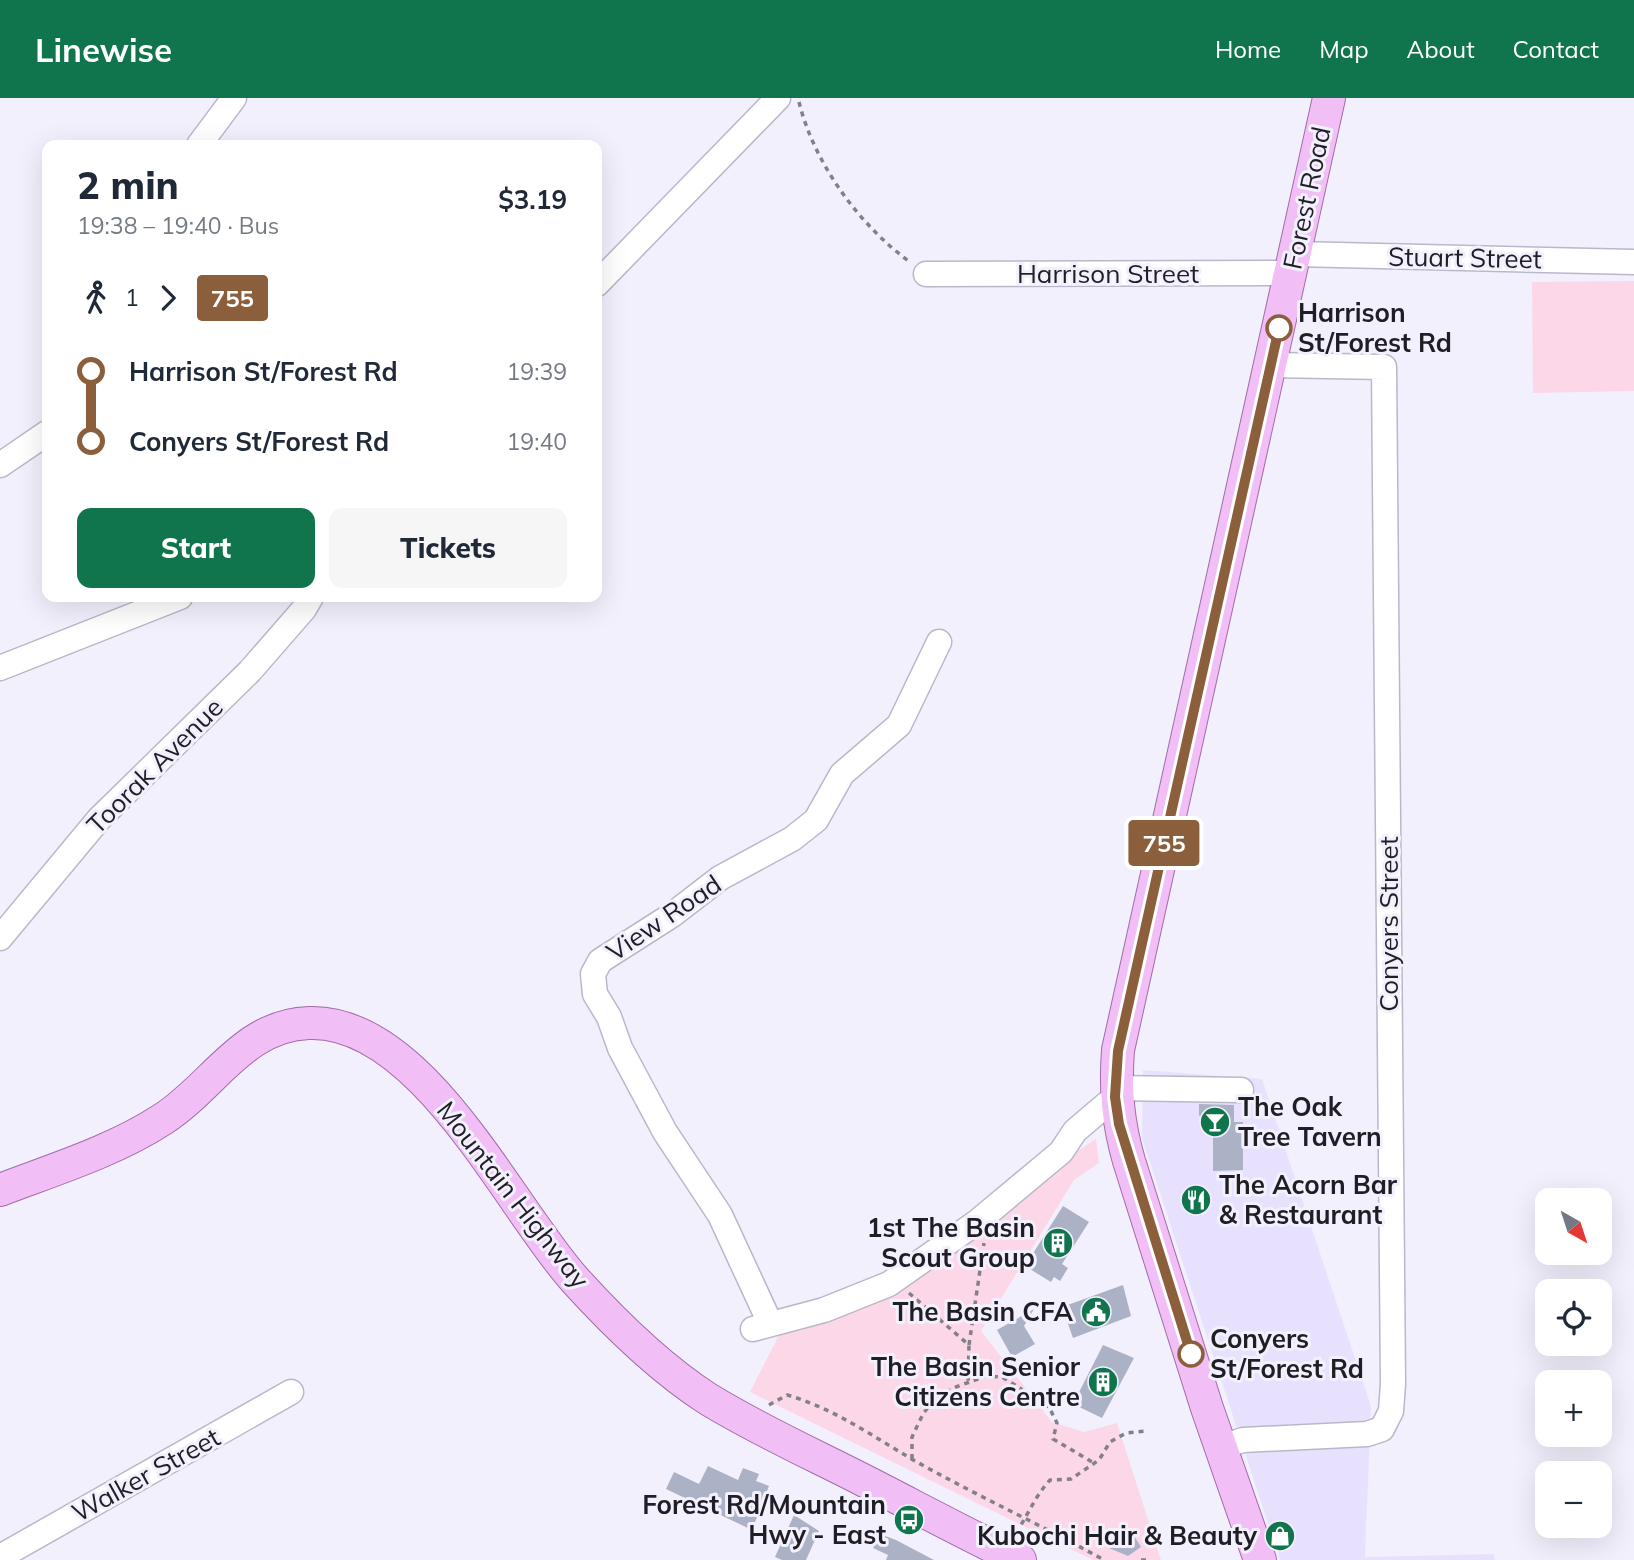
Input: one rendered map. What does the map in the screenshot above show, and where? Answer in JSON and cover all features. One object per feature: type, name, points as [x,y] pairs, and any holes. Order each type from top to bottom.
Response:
[{"type":"main road","name":"Forest Road","points":[[1260,1560],[1221,1447],[1116,1103],[1118,1051],[1329,98]]},
{"type":"main road","name":"Mountain Highway","points":[[0,1189],[126,1140],[165,1118],[242,1047],[263,1035],[285,1026],[310,1023],[335,1025],[369,1039],[435,1094],[465,1127],[575,1280],[649,1352],[706,1397],[739,1416],[1016,1549]]},
{"type":"street","points":[[203,140],[234,98]]},
{"type":"street","points":[[602,279],[778,98]]},
{"type":"street","name":"Stuart Street","points":[[1293,263],[1634,262]]},
{"type":"street","name":"Harrison Street","points":[[926,274],[1293,263]]},
{"type":"street","name":"Conyers Street","points":[[1221,1447],[1243,1440],[1367,1434],[1382,1429],[1391,1411],[1393,1384],[1384,367],[1271,365]]},
{"type":"street","points":[[0,465],[42,436]]},
{"type":"street","points":[[0,668],[167,602]]},
{"type":"street","name":"Toorak Avenue","points":[[0,938],[99,819],[250,671],[308,602]]},
{"type":"street","name":"View Road","points":[[898,1278],[824,1310],[762,1326],[720,1215],[665,1132],[620,1048],[609,1017],[595,994],[593,974],[600,961],[672,915],[720,878],[792,839],[816,820],[842,774],[899,725],[939,642]]},
{"type":"street","points":[[898,1278],[976,1222],[1116,1103],[1241,1090]]},
{"type":"street","name":"Walker Street","points":[[0,1557],[291,1392]]},
{"type":"path","points":[[797,98],[807,133],[871,229],[889,247],[926,274]]},
{"type":"path","points":[[968,1383],[974,1293],[985,1240]]},
{"type":"path","points":[[898,1278],[913,1298],[969,1345]]},
{"type":"path","points":[[912,1460],[912,1437],[923,1414],[935,1398],[986,1376],[1002,1377],[1020,1388],[1029,1398],[1049,1407],[1057,1423],[1053,1439],[1094,1463]]},
{"type":"path","points":[[739,1416],[763,1408],[787,1395],[818,1404],[912,1460],[1104,1560]]},
{"type":"path","points":[[1016,1549],[1036,1496],[1049,1480],[1071,1479],[1094,1463],[1110,1441],[1126,1433],[1147,1431]]},
{"type":"path","points":[[1142,1560],[1147,1560]]},
{"type":"shaded area","points":[[1634,281],[1634,391],[1533,393],[1532,282]]},
{"type":"shaded area","points":[[1143,1070],[1262,1079],[1371,1406],[1365,1557],[1494,1554],[1495,1560],[1280,1560],[1142,1138]]},
{"type":"shaded area","points":[[1096,1139],[1099,1163],[1074,1180],[981,1331],[1052,1422],[1084,1432],[1117,1423],[1161,1560],[1093,1560],[750,1392],[780,1333],[879,1301],[1042,1174]]},
{"type":"building","points":[[1199,1104],[1234,1105],[1234,1122],[1243,1122],[1243,1170],[1213,1171],[1213,1130],[1199,1115]]},
{"type":"building","name":"1st The Basin Scout Group","points":[[1063,1206],[1089,1222],[1062,1264],[1068,1268],[1060,1281],[1054,1277],[1051,1282],[1025,1266]]},
{"type":"building","name":"The Basin CFA","points":[[1123,1285],[1131,1316],[1073,1338],[1062,1307]]},
{"type":"building","points":[[1034,1309],[1024,1326],[1035,1344],[1012,1357],[997,1330]]},
{"type":"building","name":"The Basin Senior Citizens Centre","points":[[1103,1345],[1134,1358],[1102,1418],[1073,1404]]},
{"type":"building","points":[[708,1466],[738,1480],[743,1468],[759,1474],[756,1481],[769,1486],[752,1530],[666,1489],[674,1472],[699,1484]]},
{"type":"building","points":[[794,1515],[819,1531],[806,1560],[782,1560],[775,1557]]},
{"type":"building","points":[[1131,1531],[1141,1547],[1128,1556],[1109,1548]]},
{"type":"building","points":[[880,1534],[934,1560],[886,1560],[888,1555],[873,1548]]},
{"type":"bus line","name":"755","points":[[1191,1354],[1119,1124],[1115,1097],[1118,1051],[1279,328]]},
{"type":"place","name":"Harrison St/Forest Rd","points":[[1279,328]]},
{"type":"place","name":"The Oak Tree Tavern","points":[[1215,1122]]},
{"type":"place","name":"The Acorn Bar & Restaurant","points":[[1196,1200]]},
{"type":"place","name":"1st The Basin Scout Group","points":[[1058,1243]]},
{"type":"place","name":"The Basin CFA","points":[[1096,1312]]},
{"type":"place","name":"Conyers St/Forest Rd","points":[[1191,1354]]},
{"type":"place","name":"The Basin Senior Citizens Centre","points":[[1103,1382]]},
{"type":"place","name":"Forest Rd/Mountain Hwy - East","points":[[909,1520]]},
{"type":"place","name":"Kubochi Hair & Beauty","points":[[1280,1536]]}]
